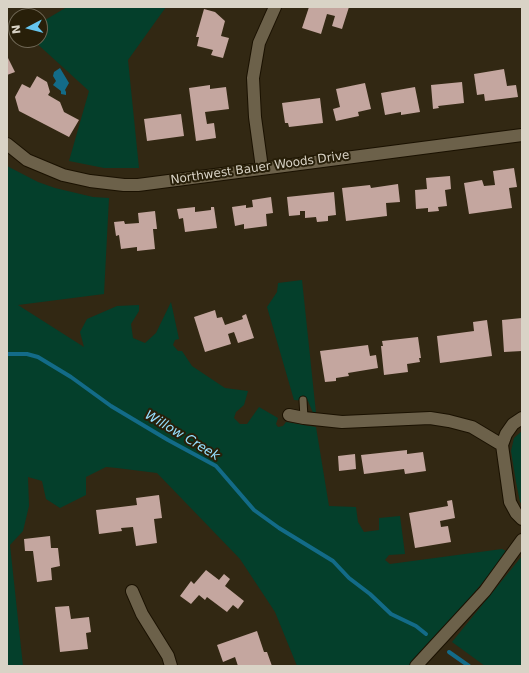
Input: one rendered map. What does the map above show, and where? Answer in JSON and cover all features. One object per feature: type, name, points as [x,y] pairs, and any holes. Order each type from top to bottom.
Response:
[{"type":"street","points":[[262,168],[255,117],[253,78],[259,43],[275,7]]},
{"type":"street","name":"Northwest Bauer Woods Drive","points":[[7,144],[27,160],[63,175],[90,181],[138,185],[522,135]]},
{"type":"street","points":[[289,415],[342,422],[430,418],[472,427],[502,446]]},
{"type":"street","points":[[522,418],[513,424],[506,434],[502,446],[510,502],[516,513],[522,519]]},
{"type":"street","points":[[416,666],[485,591],[522,540]]},
{"type":"street","points":[[132,591],[142,614],[168,656],[172,666]]},
{"type":"lane","points":[[303,400],[304,418]]},
{"type":"green space","points":[[67,7],[166,7],[128,60],[139,168],[104,168],[69,161],[89,91],[42,48],[48,48],[48,18]]},
{"type":"green space","points":[[7,166],[38,182],[55,188],[93,197],[109,198],[104,294],[18,305],[84,347],[80,332],[87,319],[117,306],[139,305],[139,311],[131,324],[133,338],[145,343],[156,333],[171,302],[179,339],[175,340],[173,345],[178,351],[182,351],[192,366],[225,388],[248,391],[244,405],[236,412],[234,418],[240,424],[247,424],[259,407],[278,418],[276,424],[278,427],[283,426],[286,422],[316,427],[329,506],[356,507],[358,522],[364,532],[379,530],[379,518],[400,516],[405,554],[389,555],[385,560],[390,564],[502,549],[506,551],[493,570],[464,605],[409,666],[297,666],[275,612],[240,559],[157,473],[106,467],[86,477],[86,495],[60,508],[46,499],[42,481],[28,477],[29,506],[23,531],[10,545],[23,666],[7,666]]},
{"type":"green space","points":[[302,280],[316,413],[313,413],[308,401],[294,400],[267,307],[277,292],[278,283]]},
{"type":"green space","points":[[522,431],[522,504],[520,502],[511,451],[514,438]]},
{"type":"green space","points":[[522,556],[522,666],[485,666],[452,642]]},
{"type":"water","points":[[60,68],[69,83],[65,90],[66,95],[61,94],[61,91],[53,85],[56,81],[53,76],[54,72]]},
{"type":"building","points":[[309,7],[349,7],[342,29],[332,26],[335,16],[327,14],[321,34],[302,28]]},
{"type":"building","points":[[204,9],[215,12],[225,21],[221,36],[229,38],[223,58],[211,55],[213,50],[197,46],[199,37],[196,37]]},
{"type":"building","points":[[7,56],[15,72],[7,75]]},
{"type":"building","points":[[504,69],[507,86],[516,85],[518,97],[485,101],[484,94],[477,95],[474,74]]},
{"type":"building","points":[[37,76],[47,82],[50,92],[48,95],[60,102],[64,112],[79,120],[69,137],[19,111],[15,97],[22,84],[30,88]]},
{"type":"building","points":[[462,82],[464,103],[438,106],[439,108],[433,109],[431,85]]},
{"type":"building","points":[[365,83],[371,109],[358,112],[359,116],[336,121],[333,109],[340,107],[336,89]]},
{"type":"building","points":[[210,85],[210,89],[226,87],[229,109],[205,112],[207,124],[214,123],[216,138],[196,141],[189,88]]},
{"type":"building","points":[[415,87],[420,112],[401,115],[401,112],[385,115],[381,93]]},
{"type":"building","points":[[320,98],[323,123],[289,127],[288,123],[285,123],[282,103]]},
{"type":"building","points":[[181,114],[184,136],[147,141],[144,119]]},
{"type":"building","points":[[514,168],[517,187],[509,188],[512,208],[469,214],[464,183],[482,180],[484,186],[495,185],[493,171]]},
{"type":"building","points":[[450,176],[451,189],[445,190],[447,206],[438,207],[439,211],[428,212],[428,208],[416,209],[415,190],[427,189],[426,178]]},
{"type":"building","points":[[398,184],[400,202],[386,203],[387,216],[346,221],[342,188],[370,185],[371,188]]},
{"type":"building","points":[[334,192],[336,215],[328,216],[328,221],[317,222],[316,217],[305,218],[305,211],[300,211],[300,215],[289,216],[287,197]]},
{"type":"building","points":[[271,197],[273,213],[266,214],[267,226],[244,229],[244,224],[235,226],[232,207],[246,205],[246,208],[253,207],[252,200]]},
{"type":"building","points":[[195,207],[195,212],[211,210],[211,207],[214,207],[217,228],[185,232],[183,218],[179,219],[177,209]]},
{"type":"building","points":[[155,211],[157,229],[153,229],[155,249],[137,251],[137,247],[121,249],[119,235],[116,236],[114,222],[124,221],[125,224],[139,223],[138,213]]},
{"type":"building","points":[[215,310],[217,318],[222,317],[225,325],[243,319],[242,316],[246,314],[254,338],[238,343],[234,332],[228,334],[231,344],[205,352],[194,317]]},
{"type":"building","points":[[522,318],[522,351],[504,352],[502,320]]},
{"type":"building","points":[[487,320],[492,356],[440,363],[437,336],[474,331],[473,322]]},
{"type":"building","points":[[418,337],[421,358],[419,358],[420,362],[407,364],[408,372],[384,375],[381,346],[383,346],[382,341]]},
{"type":"building","points":[[368,345],[370,356],[376,355],[378,368],[348,373],[349,376],[336,378],[336,381],[325,382],[320,351]]},
{"type":"building","points":[[407,450],[407,454],[423,452],[426,471],[405,474],[404,469],[364,474],[361,455]]},
{"type":"building","points":[[355,454],[356,469],[339,471],[338,456]]},
{"type":"building","points":[[159,495],[162,518],[154,519],[157,543],[136,546],[133,527],[121,528],[122,531],[99,534],[96,510],[137,505],[136,498]]},
{"type":"building","points":[[452,500],[455,518],[440,521],[441,527],[448,526],[451,542],[415,548],[409,513],[448,506],[447,501]]},
{"type":"building","points":[[50,536],[51,548],[58,548],[60,566],[51,568],[52,580],[37,582],[33,551],[25,551],[24,539]]},
{"type":"building","points":[[206,570],[219,580],[224,574],[230,579],[225,586],[244,601],[238,609],[233,605],[227,612],[207,597],[205,600],[199,595],[191,604],[180,596],[191,581],[194,584]]},
{"type":"building","points":[[69,606],[71,619],[89,617],[91,632],[86,633],[88,649],[60,652],[55,607]]},
{"type":"building","points":[[257,631],[264,652],[267,652],[272,666],[238,666],[235,657],[223,662],[217,645]]},
{"type":"waterway","name":"Willow Creek","points":[[7,354],[27,354],[38,357],[71,377],[111,406],[168,440],[216,466],[254,510],[279,528],[333,561],[349,578],[370,594],[391,614],[416,626],[426,634]]},
{"type":"waterway","name":"Willow Creek","points":[[449,652],[469,666]]}]
